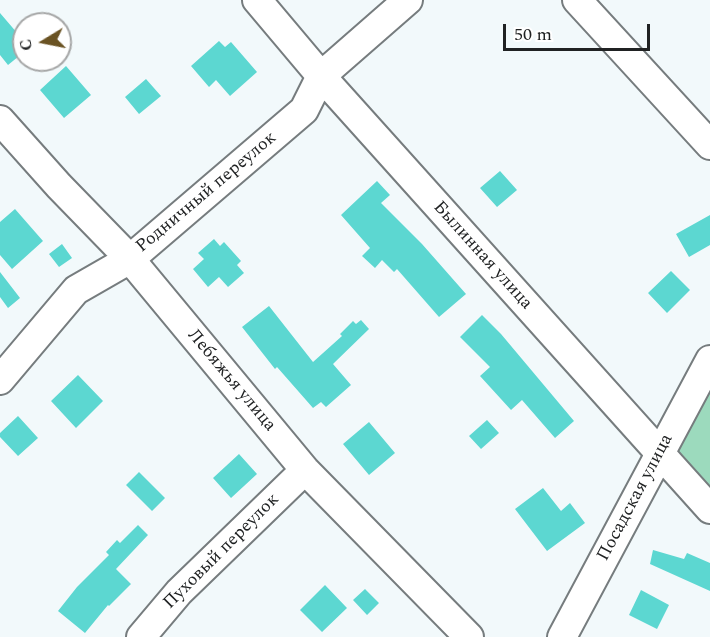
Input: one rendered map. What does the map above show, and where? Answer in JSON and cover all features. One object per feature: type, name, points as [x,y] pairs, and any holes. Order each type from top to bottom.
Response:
[{"type":"street","name":"Былинная улица","points":[[257,0],[321,76],[710,509]]},
{"type":"street","name":"Родничный переулок","points":[[0,380],[76,290],[130,259],[304,110],[321,76],[408,0]]},
{"type":"street","points":[[577,0],[710,145]]},
{"type":"street","name":"Лебяжья улица","points":[[0,120],[59,186],[130,259],[305,470],[469,637]]},
{"type":"street","name":"Посадская улица","points":[[562,637],[710,360]]},
{"type":"street","name":"Пуховый переулок","points":[[141,637],[179,592],[305,470]]},
{"type":"green space","points":[[710,392],[710,494],[676,455]]},
{"type":"building","points":[[0,13],[12,27],[12,62],[8,65],[0,55]]},
{"type":"building","points":[[219,41],[225,47],[231,42],[257,72],[230,96],[216,80],[209,87],[191,66]]},
{"type":"building","points":[[60,72],[71,72],[91,95],[64,118],[40,90]]},
{"type":"building","points":[[146,79],[161,96],[139,114],[125,97]]},
{"type":"building","points":[[500,171],[517,190],[497,207],[480,188]]},
{"type":"building","points":[[377,181],[390,195],[381,203],[422,244],[466,294],[439,317],[397,269],[394,272],[382,260],[375,268],[362,256],[370,248],[341,215]]},
{"type":"building","points":[[15,209],[43,241],[12,269],[0,255],[0,222]]},
{"type":"building","points":[[710,215],[710,245],[689,257],[676,234]]},
{"type":"building","points":[[214,239],[220,246],[224,242],[241,261],[237,265],[244,273],[228,287],[219,277],[208,287],[193,269],[204,259],[198,253]]},
{"type":"building","points":[[62,244],[72,258],[59,267],[49,254]]},
{"type":"building","points":[[671,271],[690,290],[667,313],[648,293]]},
{"type":"building","points":[[0,272],[20,298],[8,308],[0,297]]},
{"type":"building","points":[[269,306],[313,362],[342,336],[340,334],[353,321],[356,324],[361,320],[369,329],[333,364],[351,385],[326,407],[321,402],[313,408],[277,367],[275,369],[242,327]]},
{"type":"building","points":[[482,315],[501,334],[574,421],[555,438],[522,400],[511,410],[480,376],[490,367],[460,337]]},
{"type":"building","points":[[78,375],[103,401],[76,428],[51,401]]},
{"type":"building","points":[[18,416],[38,438],[18,456],[0,437],[0,433]]},
{"type":"building","points":[[487,420],[499,433],[481,449],[469,436]]},
{"type":"building","points":[[369,422],[395,453],[369,475],[343,444]]},
{"type":"building","points":[[239,454],[257,474],[231,498],[213,478]]},
{"type":"building","points":[[139,472],[165,498],[152,511],[126,485]]},
{"type":"building","points":[[543,488],[561,511],[570,503],[585,523],[547,551],[515,509]]},
{"type":"building","points":[[138,525],[148,535],[116,569],[131,584],[108,605],[85,633],[58,611],[77,587],[109,555],[106,552],[117,540],[120,543]]},
{"type":"building","points":[[653,550],[684,559],[687,553],[710,563],[710,591],[650,564]]},
{"type":"building","points":[[325,585],[347,608],[322,632],[300,610]]},
{"type":"building","points":[[365,589],[379,603],[367,615],[353,600]]},
{"type":"building","points":[[641,590],[669,605],[657,629],[629,615]]}]
